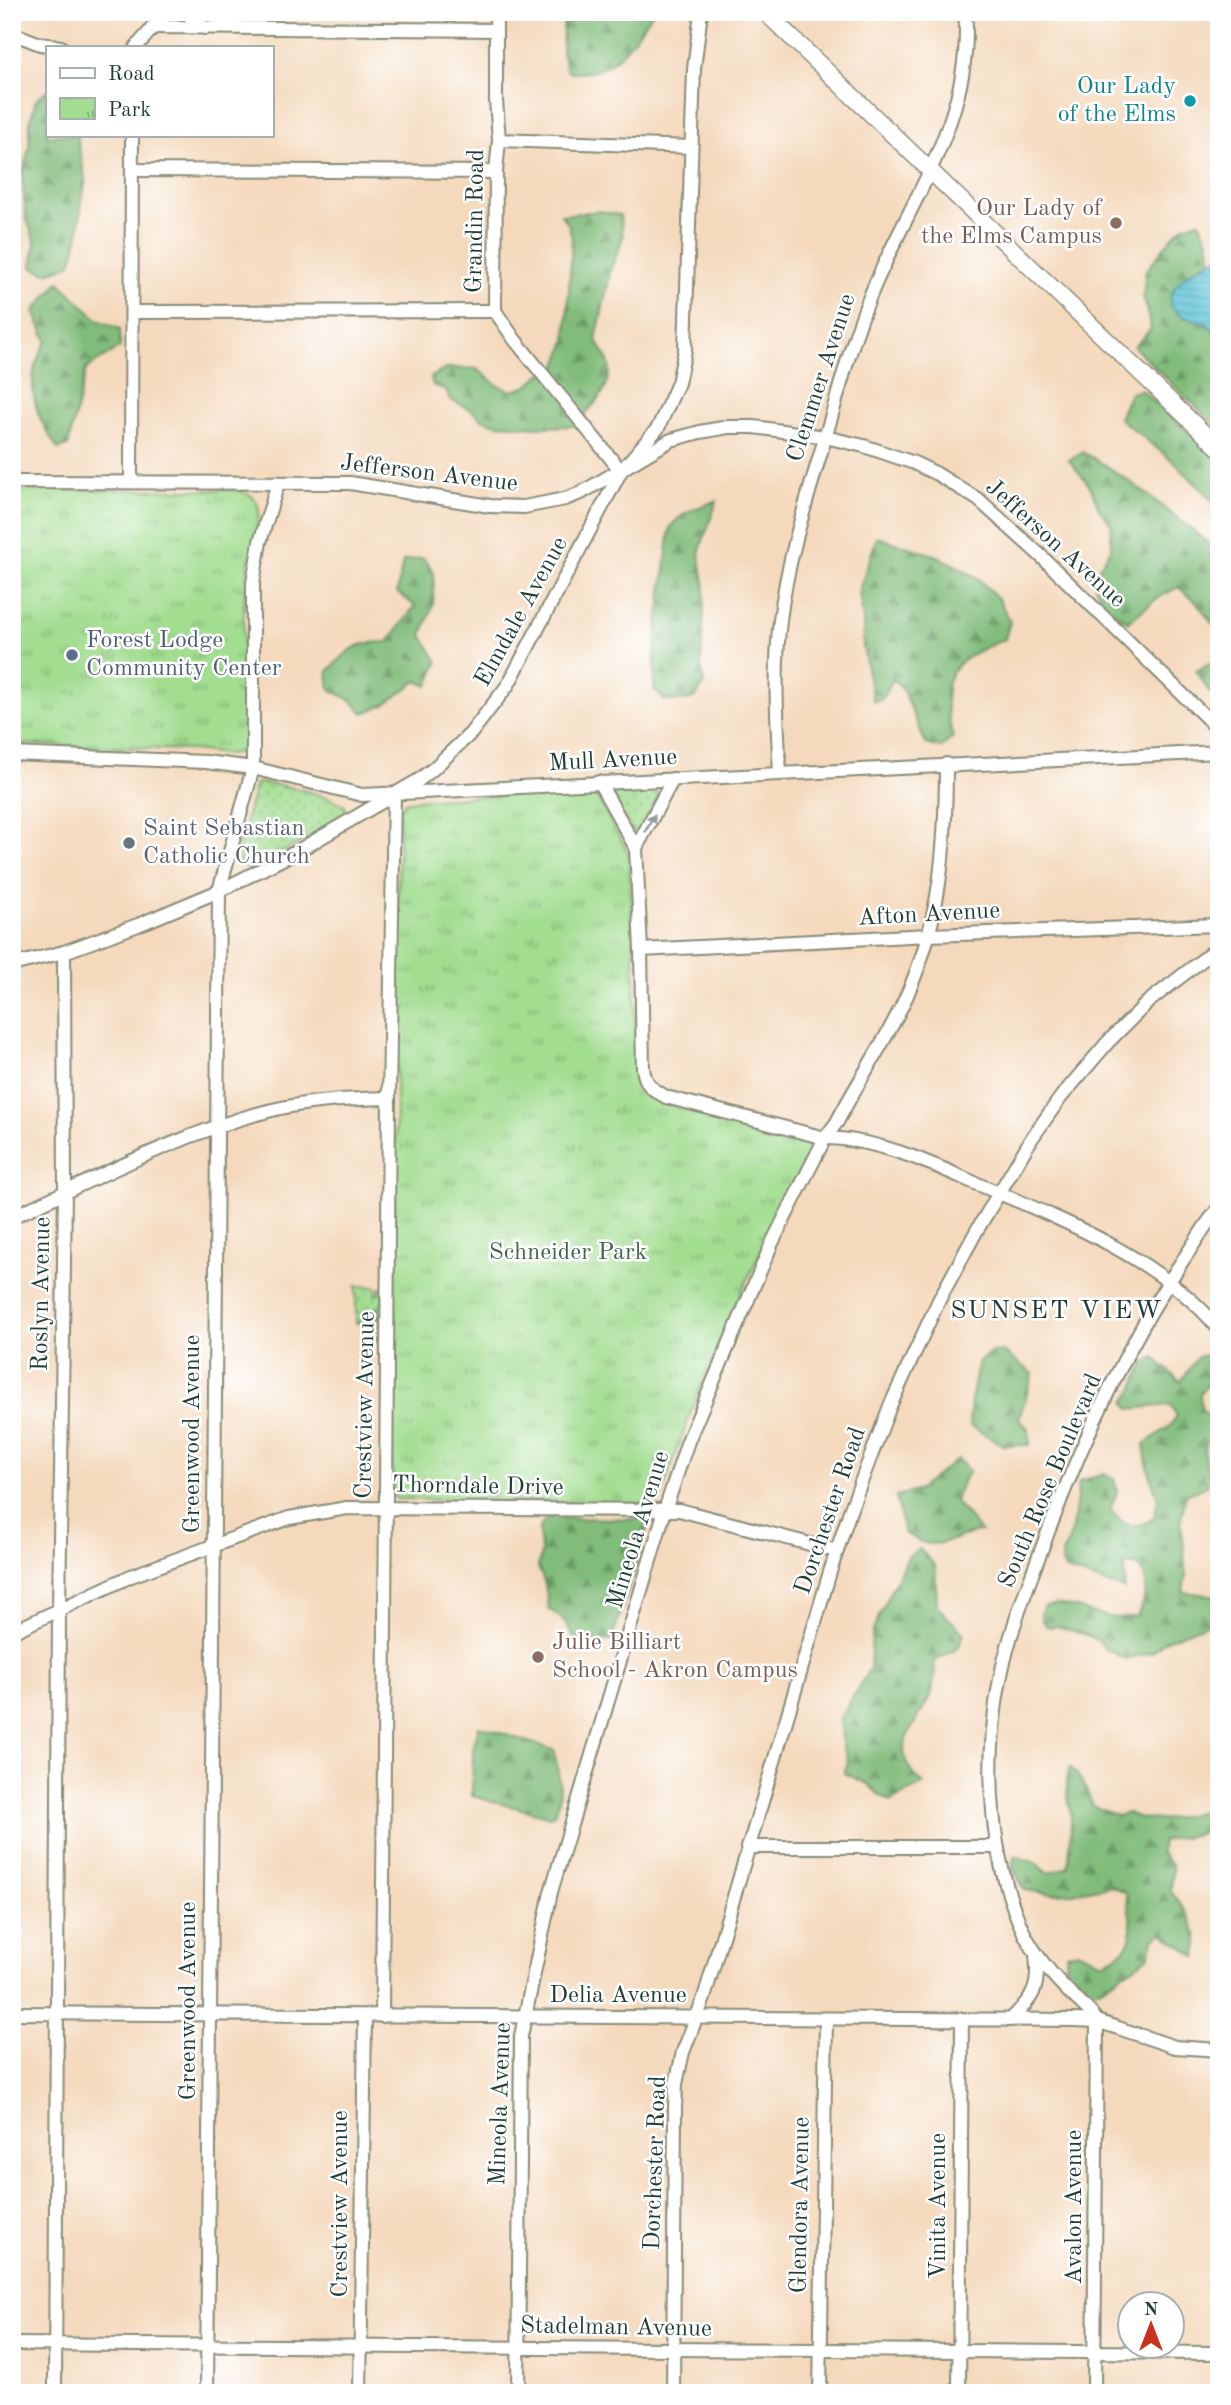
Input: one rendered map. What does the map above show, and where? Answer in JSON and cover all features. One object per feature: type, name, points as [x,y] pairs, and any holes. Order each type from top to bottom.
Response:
[{"type":"main road","points":[[765,12],[1219,448]]},
{"type":"street","points":[[135,46],[167,12]]},
{"type":"street","points":[[189,12],[191,19],[205,29]]},
{"type":"street","name":"Grandin Road","points":[[496,12],[499,140],[496,172],[495,311],[515,340],[621,471]]},
{"type":"street","name":"Elmdale Avenue","points":[[12,965],[64,952],[138,925],[219,891],[296,852],[433,769],[471,733],[508,685],[621,471],[658,428],[672,400],[682,367],[685,350],[694,69],[701,12]]},
{"type":"street","name":"Clemmer Avenue","points":[[780,773],[776,693],[780,620],[800,518],[843,372],[871,293],[930,171],[956,107],[966,48],[965,12]]},
{"type":"street","points":[[152,27],[496,30]]},
{"type":"street","points":[[12,33],[40,44],[54,46]]},
{"type":"street","points":[[131,481],[132,136]]},
{"type":"street","points":[[499,140],[691,147]]},
{"type":"street","points":[[134,170],[496,172]]},
{"type":"street","points":[[133,312],[495,311]]},
{"type":"street","name":"Jefferson Avenue","points":[[12,482],[350,484],[490,506],[524,507],[565,499],[593,487],[671,440],[728,427],[754,427],[825,437],[864,446],[914,463],[979,500],[1041,556],[1219,730]]},
{"type":"street","name":"Greenwood Avenue","points":[[208,2393],[219,891],[253,768],[253,583],[260,542],[278,483]]},
{"type":"street","name":"Mull Avenue","points":[[12,754],[181,760],[253,768],[362,795],[1219,752]]},
{"type":"street","name":"Mineola Avenue","points":[[517,2393],[519,2095],[524,2016],[551,1892],[688,1441],[772,1243],[825,1138],[837,1122],[897,1016],[923,956],[943,861],[946,764]]},
{"type":"street","points":[[636,848],[673,779]]},
{"type":"street","points":[[599,782],[636,848],[643,1068],[647,1084],[666,1097],[825,1138],[879,1146],[950,1171],[1060,1220],[1111,1247],[1168,1283],[1198,1306],[1219,1329]]},
{"type":"street","name":"Crestview Avenue","points":[[382,2015],[394,794]]},
{"type":"street","name":"Afton Avenue","points":[[641,950],[929,935],[1219,925]]},
{"type":"street","name":"Dorchester Road","points":[[673,2393],[676,2084],[682,2052],[704,1998],[837,1551],[872,1454],[914,1354],[958,1262],[1032,1138],[1061,1097],[1108,1042],[1148,1002],[1219,947]]},
{"type":"street","name":"Roslyn Avenue","points":[[55,2393],[59,1610],[65,1193],[64,952]]},
{"type":"street","points":[[12,1217],[217,1126],[310,1103],[389,1098]]},
{"type":"street","name":"South Rose Boulevard","points":[[1097,2021],[1089,2009],[1063,1986],[1036,1954],[1018,1921],[997,1847],[992,1797],[992,1746],[998,1689],[1010,1640],[1035,1564],[1078,1457],[1116,1377],[1168,1283],[1219,1208]]},
{"type":"street","name":"Thorndale Drive","points":[[12,1632],[131,1576],[306,1514],[347,1508],[386,1506],[679,1510],[837,1551]]},
{"type":"street","points":[[747,1847],[997,1847]]},
{"type":"street","name":"South Rose Boulevard","points":[[1010,2020],[1034,1994],[1037,1982],[1036,1954]]},
{"type":"street","name":"Delia Avenue","points":[[12,2013],[1097,2021],[1175,2047],[1219,2050]]},
{"type":"street","name":"Crestview Avenue","points":[[360,2393],[365,2015]]},
{"type":"street","name":"Glendora Avenue","points":[[820,2393],[826,2019]]},
{"type":"street","name":"Vinita Avenue","points":[[959,2393],[962,2020]]},
{"type":"street","name":"Avalon Avenue","points":[[1094,2393],[1097,2021]]},
{"type":"street","name":"Stadelman Avenue","points":[[12,2344],[1219,2353]]},
{"type":"green space","points":[[564,12],[653,12],[618,57],[596,71],[582,73],[567,71],[562,52]]},
{"type":"green space","points":[[46,91],[46,136],[77,136],[85,181],[77,241],[70,265],[47,273],[32,267],[35,242],[26,217],[22,174],[36,100]]},
{"type":"green space","points":[[599,211],[620,215],[623,237],[611,269],[596,340],[607,359],[609,374],[604,391],[593,406],[574,426],[538,427],[497,424],[482,419],[470,409],[449,399],[447,391],[433,385],[431,377],[448,368],[477,369],[499,386],[512,391],[528,386],[538,376],[557,366],[566,341],[572,238],[568,223],[561,215]]},
{"type":"green space","points":[[1199,221],[1207,238],[1212,260],[1198,267],[1179,284],[1170,305],[1181,316],[1206,323],[1219,336],[1219,429],[1134,347],[1151,329],[1143,295],[1146,271],[1173,236],[1184,226]]},
{"type":"green space","points":[[59,282],[98,320],[120,329],[120,347],[86,369],[68,446],[58,449],[38,413],[33,383],[36,364],[47,341],[34,311]]},
{"type":"green space","points":[[1141,390],[1219,462],[1219,507],[1174,462],[1119,418],[1130,393]]},
{"type":"green space","points":[[1082,452],[1132,483],[1209,544],[1214,570],[1219,576],[1219,621],[1213,624],[1196,602],[1178,587],[1156,599],[1128,622],[1103,604],[1092,578],[1111,549],[1111,524],[1100,510],[1090,486],[1069,460]]},
{"type":"green space","points":[[12,490],[236,490],[248,493],[254,498],[259,515],[245,594],[246,742],[241,751],[230,755],[194,750],[12,744]]},
{"type":"green space","points":[[717,501],[699,553],[705,587],[701,665],[704,683],[696,697],[684,701],[664,700],[654,689],[656,641],[670,528],[685,514]]},
{"type":"green space","points":[[877,537],[940,557],[978,578],[999,600],[1010,621],[1005,639],[971,655],[952,673],[947,685],[946,699],[953,737],[941,748],[926,744],[902,688],[893,679],[881,700],[873,701],[863,646],[859,590]]},
{"type":"green space","points":[[423,558],[434,573],[433,605],[422,635],[438,662],[428,686],[417,681],[384,705],[363,713],[352,701],[330,689],[328,671],[360,645],[388,642],[415,606],[397,592],[403,561]]},
{"type":"green space","points":[[1219,659],[1219,701],[1196,671]]},
{"type":"green space","points":[[256,783],[290,787],[329,798],[346,808],[346,815],[250,870],[235,859]]},
{"type":"green space","points":[[654,788],[659,795],[637,836],[612,797],[614,792],[622,789]]},
{"type":"green space","name":"Schneider Park","points":[[580,791],[596,796],[629,857],[636,1064],[638,1078],[646,1096],[666,1104],[808,1139],[811,1149],[729,1320],[693,1406],[661,1497],[648,1504],[397,1499],[392,1490],[399,809],[405,802],[413,800]]},
{"type":"green space","points":[[356,1286],[376,1287],[376,1295],[379,1294],[379,1288],[383,1288],[381,1320],[378,1320],[376,1307],[376,1319],[356,1323]]},
{"type":"green space","points":[[1002,1351],[1033,1374],[1019,1419],[1028,1428],[1030,1445],[1003,1445],[969,1425],[979,1361],[992,1352]]},
{"type":"green space","points":[[1204,1355],[1217,1364],[1211,1380],[1200,1394],[1201,1407],[1205,1413],[1219,1415],[1218,1424],[1204,1455],[1212,1477],[1207,1486],[1186,1495],[1181,1519],[1186,1574],[1183,1592],[1217,1596],[1219,1619],[1164,1641],[1153,1652],[1126,1659],[1105,1649],[1099,1641],[1089,1636],[1057,1626],[1048,1627],[1042,1620],[1042,1610],[1043,1607],[1064,1605],[1111,1617],[1137,1616],[1143,1603],[1146,1583],[1145,1576],[1137,1565],[1125,1565],[1125,1590],[1066,1570],[1062,1564],[1062,1554],[1069,1540],[1075,1514],[1079,1481],[1105,1474],[1114,1479],[1117,1492],[1110,1509],[1114,1515],[1124,1522],[1136,1525],[1154,1518],[1158,1500],[1144,1444],[1169,1427],[1177,1416],[1171,1405],[1130,1409],[1125,1402],[1144,1363],[1154,1357],[1180,1382],[1198,1357]]},
{"type":"green space","points":[[958,1459],[969,1471],[955,1501],[981,1532],[939,1544],[920,1541],[904,1533],[896,1496],[917,1491]]},
{"type":"green space","points":[[546,1518],[650,1519],[612,1640],[577,1643],[565,1621],[549,1609],[545,1584],[538,1567],[541,1553],[539,1529]]},
{"type":"green space","points":[[920,1549],[935,1566],[937,1606],[964,1634],[958,1648],[935,1661],[931,1694],[906,1739],[906,1761],[924,1784],[891,1801],[868,1784],[844,1773],[848,1761],[843,1747],[840,1718],[870,1668],[872,1633],[888,1596],[908,1557]]},
{"type":"green space","points":[[479,1726],[554,1750],[560,1792],[553,1815],[547,1816],[472,1796],[473,1749]]},
{"type":"green space","points":[[1071,1767],[1083,1783],[1093,1806],[1117,1816],[1127,1813],[1150,1819],[1173,1818],[1219,1806],[1219,1830],[1162,1841],[1160,1852],[1172,1866],[1171,1892],[1191,1922],[1197,1939],[1197,1957],[1162,1933],[1153,1940],[1148,1957],[1101,1988],[1092,1990],[1075,1985],[1067,1972],[1066,1954],[1077,1951],[1103,1962],[1115,1956],[1129,1942],[1131,1925],[1126,1892],[1111,1886],[1051,1894],[1025,1890],[1012,1867],[1015,1855],[1038,1864],[1047,1873],[1068,1867],[1071,1815],[1067,1781]]},
{"type":"water","points":[[1219,257],[1219,336],[1206,323],[1181,316],[1170,305],[1174,288],[1180,281]]},
{"type":"place","name":"Our Lady of the Elms","points":[[1190,101]]},
{"type":"place","name":"Our Lady of the Elms Campus","points":[[1116,223]]},
{"type":"place","name":"Forest Lodge Community Center","points":[[72,655]]},
{"type":"place","name":"Saint Sebastian Catholic Church","points":[[129,843]]},
{"type":"place","name":"Julie Billiart School - Akron Campus","points":[[538,1657]]},
{"type":"district","name":"SUNSET VIEW","points":[[1057,1311]]}]
